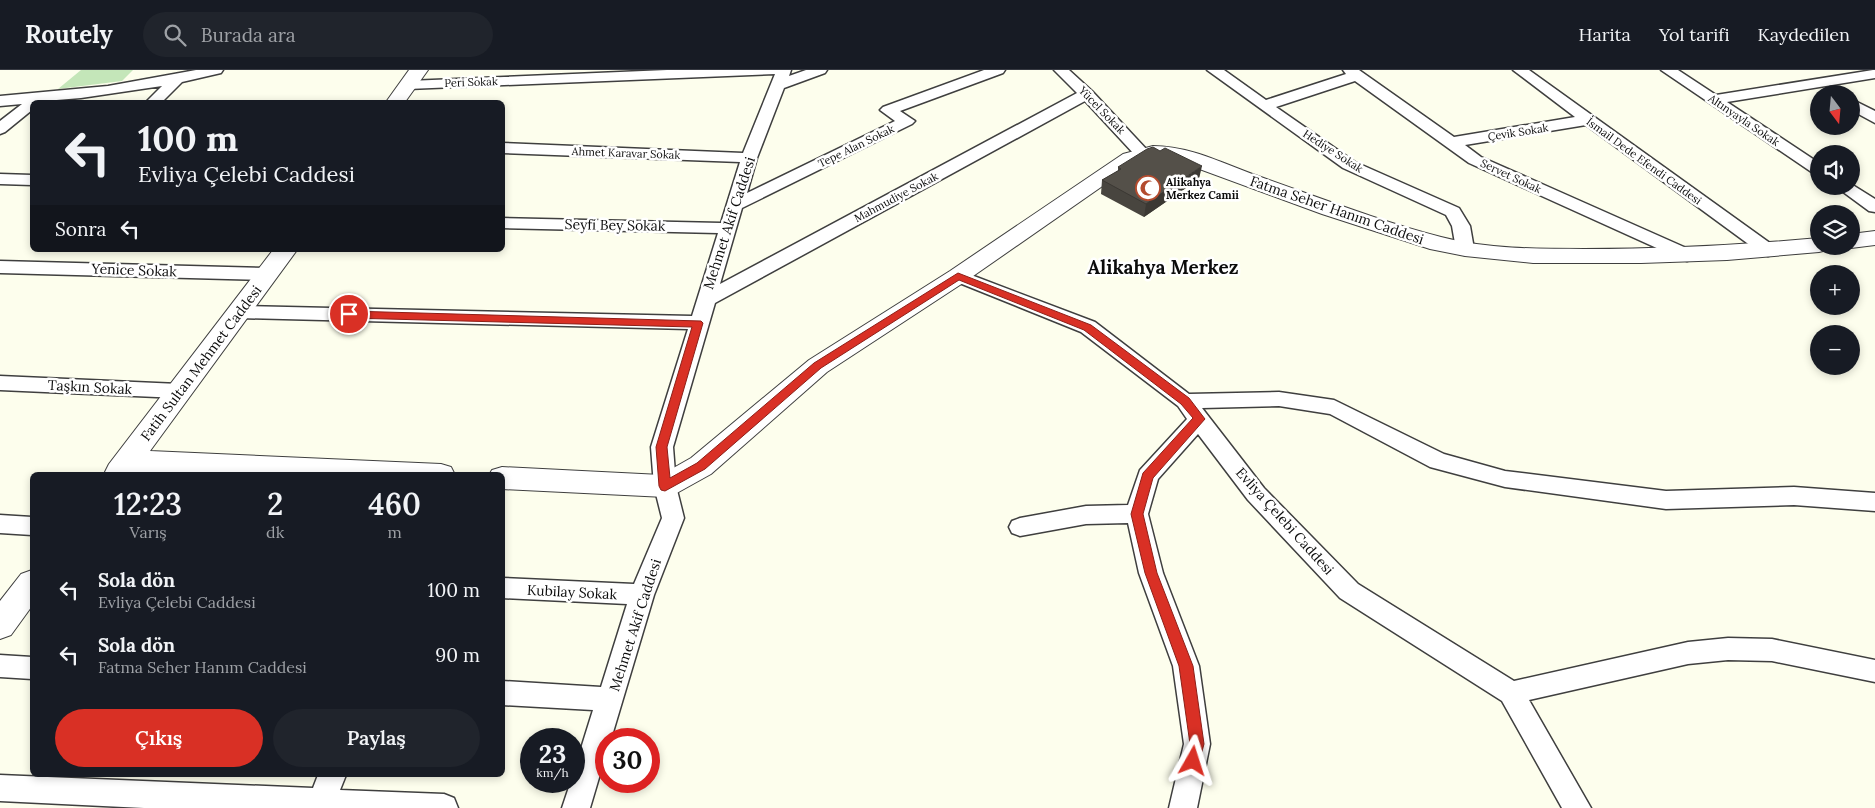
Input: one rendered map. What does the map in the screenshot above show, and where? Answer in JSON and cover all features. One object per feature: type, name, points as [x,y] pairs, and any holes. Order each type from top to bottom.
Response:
[{"type":"street","points":[[41,100],[177,79],[216,70]]},
{"type":"street","name":"Peri Sokak","points":[[414,77],[778,75],[820,70]]},
{"type":"street","name":"Tepe Alan Sokak","points":[[734,206],[907,121],[888,110],[998,70]]},
{"type":"street","name":"Yücel Sokak","points":[[1061,70],[1087,94],[1142,152]]},
{"type":"street","name":"Hediye Sokak","points":[[1214,70],[1350,165],[1453,212],[1461,226],[1465,249]]},
{"type":"street","name":"İsmail Dede Efendi Caddesi","points":[[1520,70],[1768,250]]},
{"type":"street","name":"Altınyayla Sokak","points":[[1668,70],[1810,164]]},
{"type":"street","points":[[1266,105],[1354,73]]},
{"type":"street","name":"Servet Sokak","points":[[1354,73],[1449,143],[1491,168],[1687,255]]},
{"type":"street","points":[[1714,100],[1875,74]]},
{"type":"street","name":"Mehmet Akif Caddesi","points":[[576,808],[642,595],[673,518],[665,486],[662,447],[704,300],[749,158],[778,75]]},
{"type":"street","points":[[397,100],[414,77]]},
{"type":"street","points":[[156,100],[177,79]]},
{"type":"street","name":"Mahmudiye Sokak","points":[[704,300],[1087,94]]},
{"type":"street","points":[[0,101],[30,101]]},
{"type":"street","points":[[0,129],[30,104]]},
{"type":"street","points":[[1860,109],[1875,118]]},
{"type":"street","name":"Çevik Sokak","points":[[1449,143],[1588,120]]},
{"type":"street","name":"Ahmet Karavar Sokak","points":[[505,148],[749,158]]},
{"type":"street","name":"Fatma Seher Hanım Caddesi","points":[[1142,152],[1157,151],[1178,154],[1349,216],[1438,244],[1465,249],[1533,256],[1687,255],[1810,246]]},
{"type":"street","points":[[505,478],[665,486],[701,466],[818,366],[958,276],[1056,207],[1142,152]]},
{"type":"street","points":[[0,179],[30,180]]},
{"type":"street","points":[[1856,195],[1875,208]]},
{"type":"street","name":"Seyfi Bey Sokak","points":[[505,223],[727,228]]},
{"type":"street","points":[[1860,240],[1875,238]]},
{"type":"street","name":"Fatih Sultan Mehmet Caddesi","points":[[122,468],[284,252]]},
{"type":"street","name":"Yenice Sokak","points":[[0,267],[267,274]]},
{"type":"street","name":"Evliya Çelebi Caddesi","points":[[958,276],[1088,327],[1192,410],[1256,494],[1349,591],[1511,693],[1577,808]]},
{"type":"street","points":[[239,312],[698,323]]},
{"type":"street","name":"Taşkın Sokak","points":[[0,382],[180,391]]},
{"type":"street","points":[[1183,808],[1197,744],[1186,666],[1151,573],[1137,514],[1148,476],[1192,410],[1279,399],[1334,407],[1438,461],[1505,479],[1666,500],[1794,496],[1875,502]]},
{"type":"street","points":[[122,468],[299,472]]},
{"type":"street","points":[[1020,527],[1086,515],[1137,514]]},
{"type":"street","points":[[0,524],[30,526]]},
{"type":"street","points":[[0,625],[30,586]]},
{"type":"street","name":"Kubilay Sokak","points":[[505,588],[642,595]]},
{"type":"street","points":[[1511,693],[1688,653],[1728,649],[1772,650],[1875,671]]},
{"type":"street","points":[[0,666],[30,668]]},
{"type":"street","points":[[505,693],[610,699]]},
{"type":"street","points":[[320,805],[331,777]]},
{"type":"street","points":[[0,788],[320,805],[444,808]]},
{"type":"green space","points":[[81,70],[133,70],[122,81],[58,89]]},
{"type":"building","name":"Alikahya Merkez Camii","points":[[1153,147],[1160,151],[1165,148],[1202,166],[1146,204],[1102,180],[1121,169],[1118,167]]},
{"type":"place","name":"Alikahya Merkez Camii","points":[[1148,188]]},
{"type":"district","name":"Alikahya Merkez","points":[[1163,267]]},
{"type":"route","points":[[349,314],[698,323],[662,447],[665,486],[701,466],[818,366],[958,276],[1088,327],[1185,401],[1199,419],[1148,476],[1137,514],[1151,573],[1186,666],[1197,744],[1193,761]]}]
